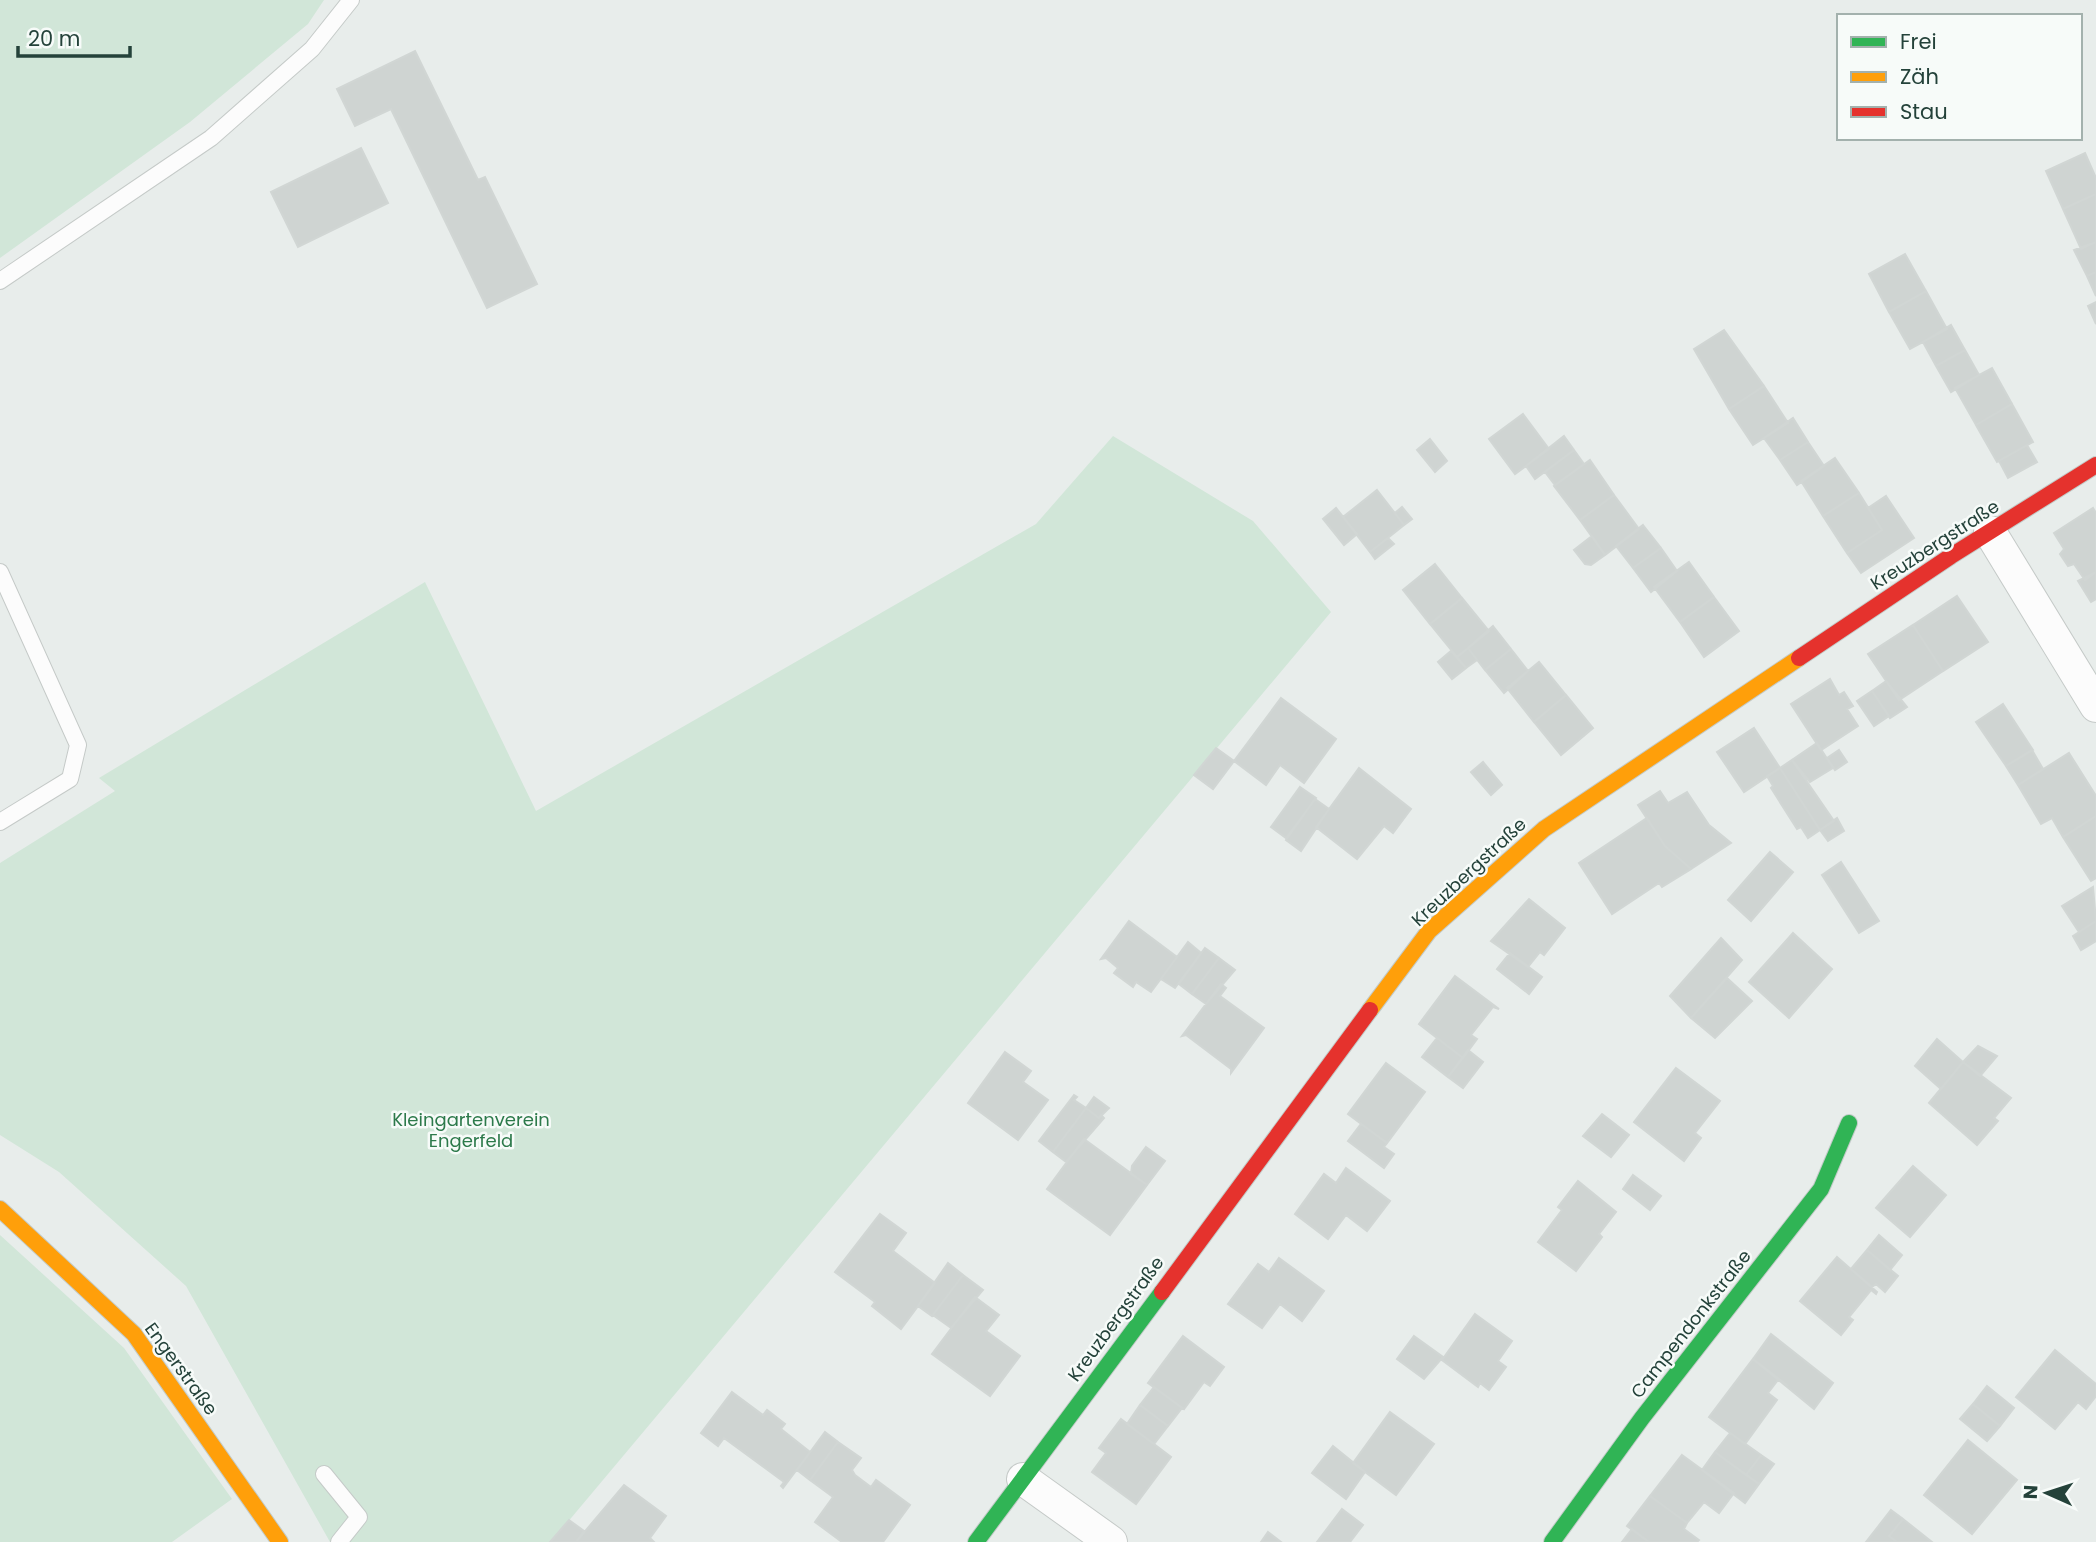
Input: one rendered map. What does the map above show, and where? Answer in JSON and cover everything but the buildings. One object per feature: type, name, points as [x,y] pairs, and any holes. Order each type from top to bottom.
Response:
[{"type":"street","name":"Kreuzbergstraße","points":[[976,1542],[1429,931],[1544,828],[1990,532],[2096,465]]},
{"type":"street","points":[[1990,532],[2096,706]]},
{"type":"street","name":"Campendonkstraße","points":[[1552,1542],[1642,1419],[1821,1189],[1849,1123]]},
{"type":"street","name":"Engerstraße","points":[[0,1209],[134,1334],[280,1542]]},
{"type":"street","points":[[1023,1479],[1111,1542]]},
{"type":"lane","points":[[0,281],[211,138],[312,49],[351,0]]},
{"type":"lane","points":[[0,572],[78,745],[69,779],[0,822]]},
{"type":"lane","points":[[324,1474],[359,1517],[339,1542]]},
{"type":"green space","points":[[0,0],[324,0],[308,24],[190,122],[0,258]]},
{"type":"green space","name":"Kleingartenverein Engerfeld","points":[[1113,436],[1253,521],[1331,612],[551,1542],[330,1542],[186,1286],[59,1172],[0,1135],[0,863],[115,791],[99,778],[425,582],[536,811],[1036,524]]},
{"type":"green space","points":[[0,1235],[124,1348],[232,1499],[172,1542],[0,1542]]},
{"type":"traffic: fast","points":[[1552,1542],[1642,1418],[1821,1189],[1849,1123]]},
{"type":"traffic: fast","points":[[976,1542],[1162,1292]]},
{"type":"traffic: slow","points":[[1370,1010],[1429,931],[1544,829],[1799,658]]},
{"type":"traffic: slow","points":[[0,1209],[134,1334],[280,1542]]},
{"type":"traffic: jam","points":[[1799,658],[1951,556],[2096,465]]},
{"type":"traffic: jam","points":[[1162,1292],[1370,1010]]}]
